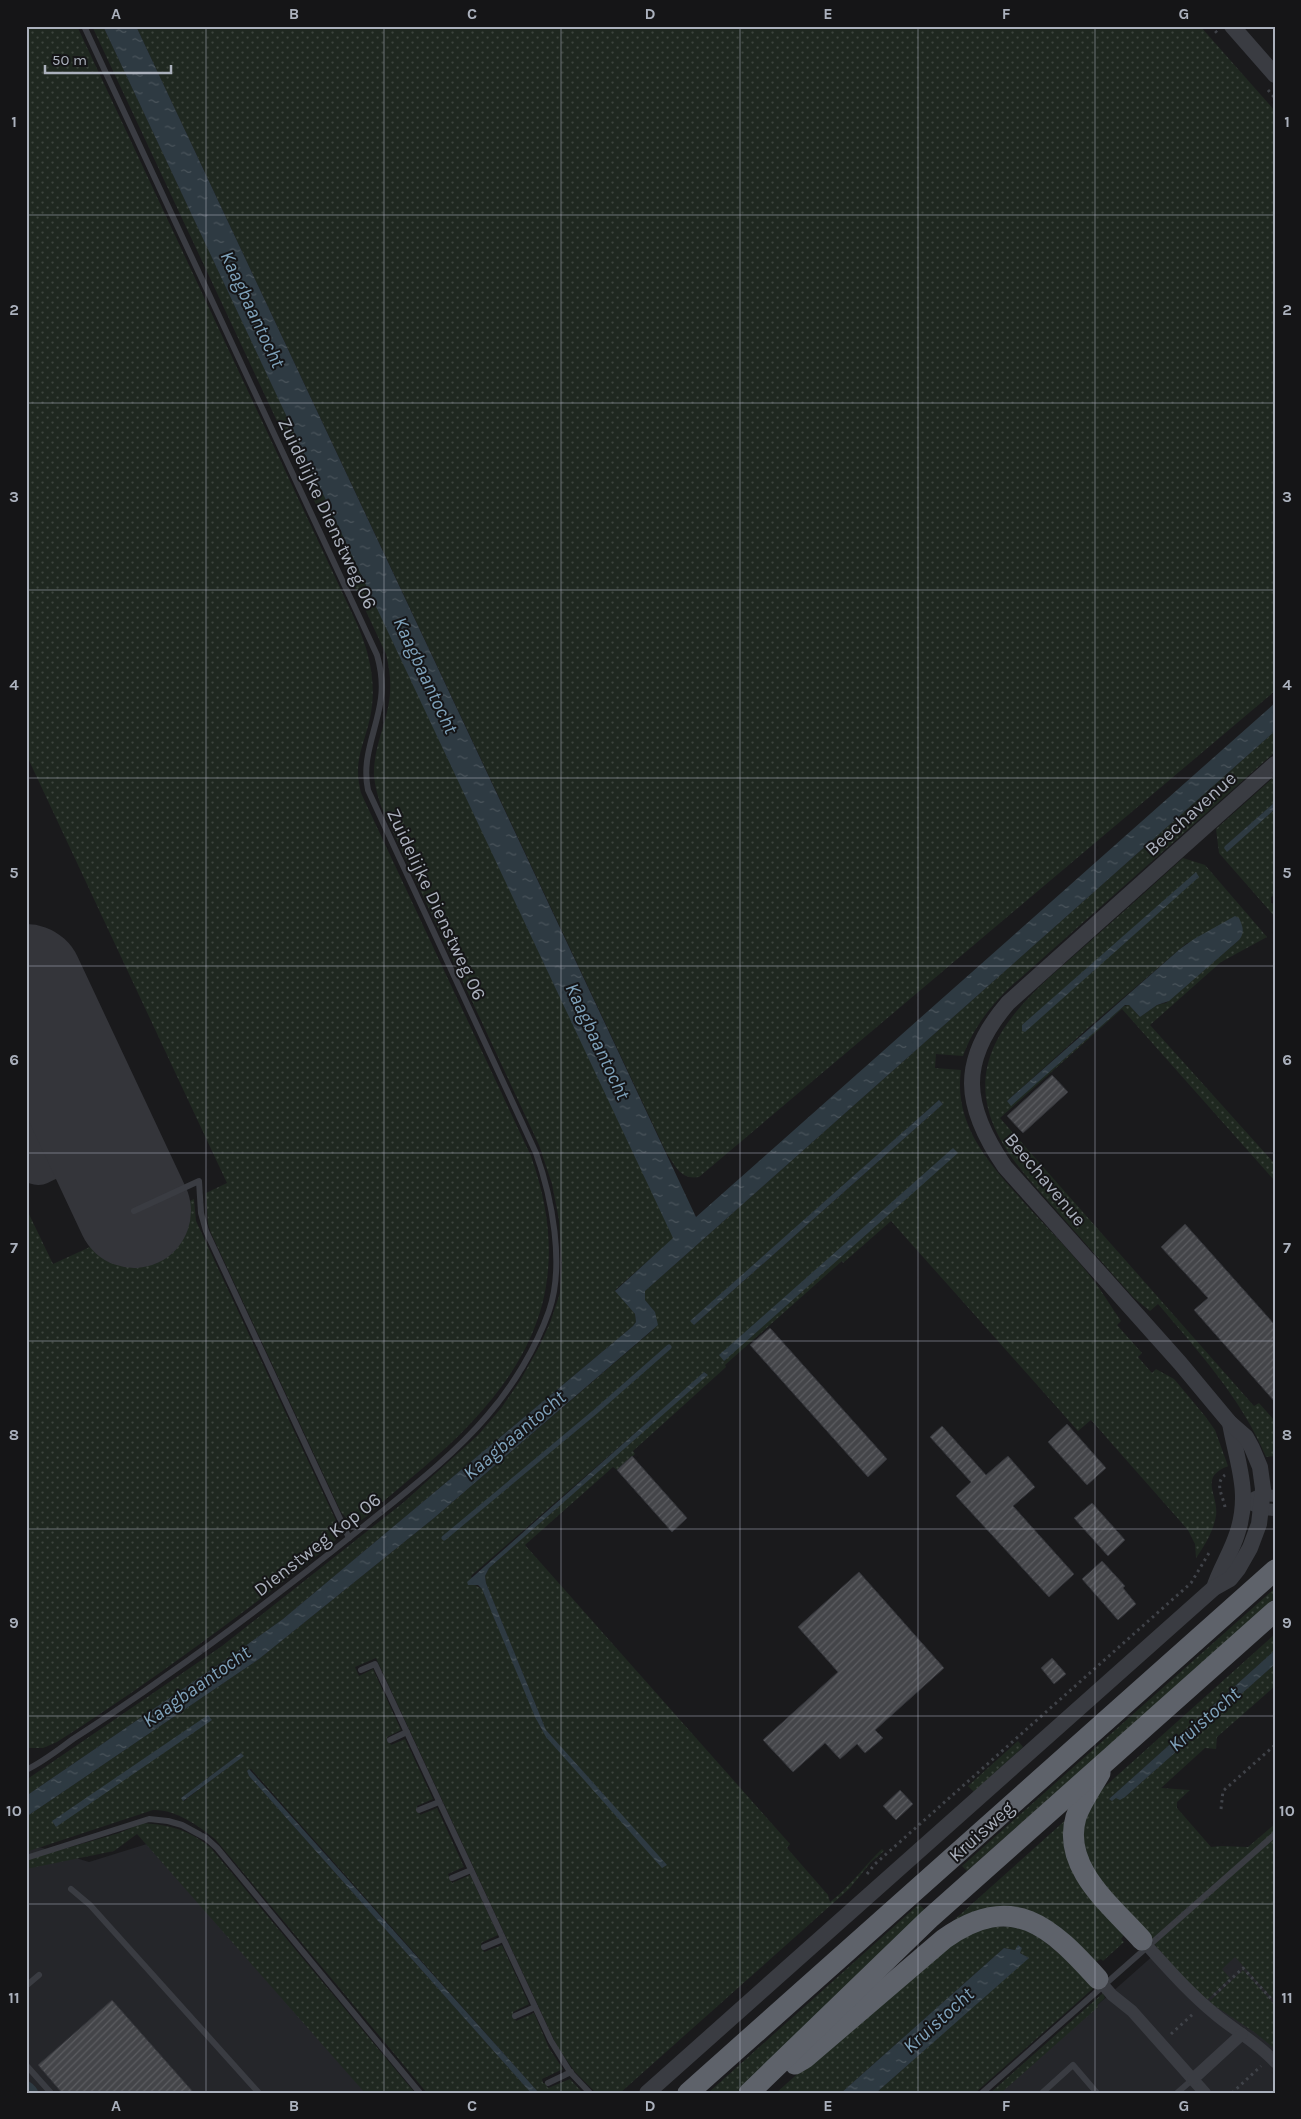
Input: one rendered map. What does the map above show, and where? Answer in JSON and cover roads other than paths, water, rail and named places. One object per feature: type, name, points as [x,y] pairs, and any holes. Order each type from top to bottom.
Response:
[{"type":"highway","name":"Kruisweg","points":[[688,2093],[1275,1570]]},
{"type":"highway","name":"Kruisweg","points":[[756,2086],[929,1919],[1275,1611]]},
{"type":"highway","points":[[1109,1758],[1077,1815],[1074,1833],[1075,1853],[1091,1883],[1145,1943]]},
{"type":"highway","points":[[756,2086],[806,2058],[939,1943],[958,1930],[978,1921],[1006,1917],[1026,1920],[1036,1924],[1065,1943],[1101,1982]]},
{"type":"street","points":[[1232,26],[1275,75]]},
{"type":"street","name":"Beechavenue","points":[[1269,1503],[1261,1472],[1246,1436],[1230,1423],[1180,1363],[1005,1167],[991,1146],[978,1120],[973,1101],[972,1082],[976,1057],[987,1032],[1013,998],[1275,764]]},
{"type":"street","name":"Beechavenue","points":[[1230,1423],[1242,1471],[1243,1501]]},
{"type":"street","points":[[1243,1501],[1269,1503]]},
{"type":"street","name":"Kruisweg","points":[[1214,1588],[1236,1536],[1243,1501]]},
{"type":"street","name":"Kruisweg","points":[[647,2093],[1214,1588],[1230,1579],[1241,1564],[1254,1539],[1269,1503]]},
{"type":"street","points":[[1145,1943],[1204,2004],[1256,2044],[1273,2060]]},
{"type":"street","points":[[1101,1982],[1132,2011],[1205,2093]]},
{"type":"street","points":[[1193,2079],[1242,2034]]},
{"type":"lane","name":"Zuidelijke Dienstweg 06","points":[[84,26],[377,655],[381,676],[381,696],[366,759],[368,790],[536,1153],[548,1196],[553,1226],[555,1278]]},
{"type":"lane","points":[[134,1211],[199,1181],[201,1213],[206,1231],[350,1538]]},
{"type":"lane","name":"Dienstweg Kop 06","points":[[26,1770],[194,1657],[285,1589],[350,1538],[450,1453],[495,1406],[518,1372],[543,1326],[552,1299],[555,1278]]},
{"type":"lane","points":[[361,1670],[375,1664],[551,2041],[571,2072],[590,2093]]},
{"type":"lane","points":[[390,1740],[407,1732]]},
{"type":"lane","points":[[420,1810],[439,1802]]},
{"type":"lane","points":[[26,1858],[136,1822],[158,1819],[172,1822],[194,1831],[212,1843],[420,2093]]},
{"type":"lane","points":[[982,2093],[1145,1943],[1275,1834]]},
{"type":"lane","points":[[452,1878],[471,1870]]},
{"type":"lane","points":[[70,1889],[90,1905],[259,2093]]},
{"type":"lane","points":[[484,1947],[503,1939]]},
{"type":"lane","points":[[26,1986],[40,1975]]},
{"type":"lane","points":[[515,2016],[535,2007]]},
{"type":"lane","points":[[26,2065],[52,2093]]},
{"type":"lane","points":[[1042,2093],[1073,2065],[1097,2093]]},
{"type":"lane","points":[[548,2083],[571,2072]]},
{"type":"lane","points":[[1177,2093],[1193,2079]]},
{"type":"water","name":"Kaagbaantocht","points":[[103,26],[136,26],[696,1217],[1275,703],[1275,731],[645,1291],[645,1300],[655,1312],[658,1325],[434,1518],[259,1659],[26,1817],[26,1796],[283,1619],[633,1326],[636,1322],[635,1314],[615,1291],[673,1238]]},
{"type":"water","points":[[1275,802],[1275,809],[1227,852],[1224,848],[1225,846]]},
{"type":"water","points":[[1196,872],[1199,877],[1025,1032],[1022,1031],[1022,1025]]},
{"type":"water","points":[[1235,916],[1239,918],[1243,932],[1239,940],[1169,1001],[1157,1005],[1140,1017],[1129,1005],[1125,1005],[1011,1106],[1007,1101],[1180,949]]},
{"type":"water","points":[[939,1100],[943,1104],[694,1325],[690,1321]]},
{"type":"water","points":[[953,1148],[958,1153],[724,1361],[719,1355]]},
{"type":"water","points":[[704,1372],[708,1375],[489,1568],[485,1576],[486,1583],[546,1730],[667,1865],[662,1868],[546,1737],[535,1717],[482,1589],[478,1585],[468,1585],[467,1582]]},
{"type":"water","name":"Kruistocht","points":[[1275,1650],[1275,1664],[1125,1797],[1120,1800],[1116,1798],[1112,1801],[1109,1799]]},
{"type":"water","points":[[208,1715],[212,1720],[56,1827],[52,1821]]},
{"type":"water","points":[[241,1753],[244,1756],[183,1801],[181,1798]]},
{"type":"water","points":[[249,1769],[539,2093],[531,2093],[249,1776],[247,1771]]},
{"type":"water","name":"Kruistocht","points":[[1018,1945],[1022,1948],[1020,1953],[1029,1958],[876,2093],[841,2093],[1004,1948],[1015,1950]]},
{"type":"waterway","points":[[444,1538],[595,1412],[669,1347]]},
{"type":"waterway","points":[[26,2090],[29,2093]]}]
